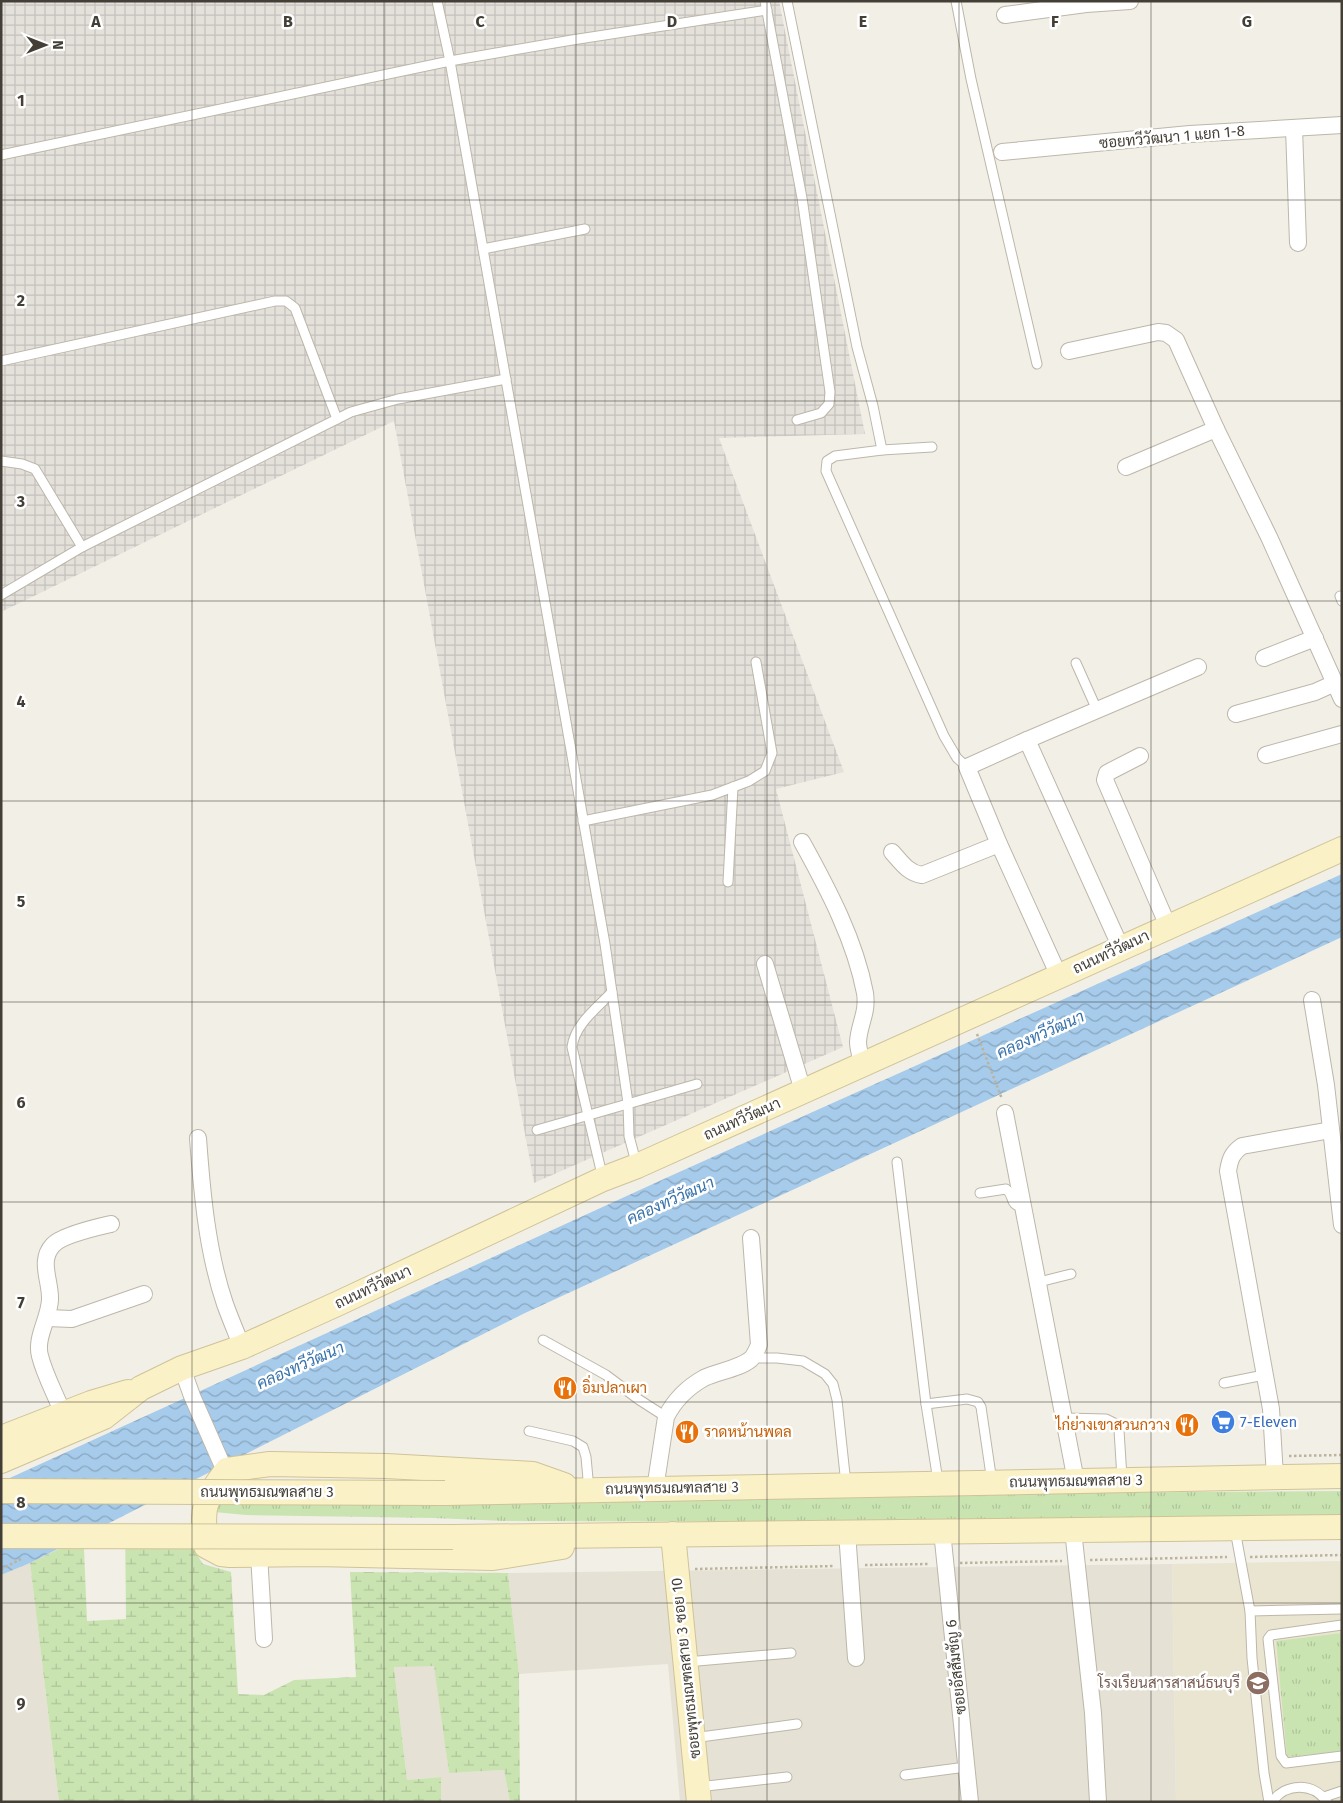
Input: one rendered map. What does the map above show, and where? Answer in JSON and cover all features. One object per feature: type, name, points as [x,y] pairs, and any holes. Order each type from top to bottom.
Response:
[{"type":"main road","name":"ถนนทวีวัฒนา","points":[[1,1438],[91,1403],[141,1388],[182,1368],[242,1347],[603,1179],[638,1166],[1342,849]]},
{"type":"main road","name":"ถนนทวีวัฒนา","points":[[1,1461],[104,1417],[141,1388]]},
{"type":"main road","points":[[582,1490],[546,1477],[526,1474],[386,1466],[280,1464],[224,1466],[204,1508],[206,1546],[221,1554],[493,1558],[640,1535]]},
{"type":"main road","name":"ถนนพุทธมณฑลสาย 3","points":[[1,1491],[445,1493],[1342,1476]]},
{"type":"main road","points":[[1,1536],[453,1537],[1342,1527]]},
{"type":"main road","name":"ซอยพุทธมณฑลสาย 3 ซอย 10","points":[[673,1534],[699,1794]]},
{"type":"street","points":[[1005,15],[1086,4],[1130,1]]},
{"type":"street","name":"ซอยทวีวัฒนา 1 แยก 1-8","points":[[1002,152],[1190,134],[1342,125]]},
{"type":"street","points":[[1294,128],[1298,243]]},
{"type":"street","points":[[1069,351],[1158,332],[1166,333],[1176,340],[1216,429],[1269,536],[1342,699]]},
{"type":"street","points":[[1126,467],[1216,429]]},
{"type":"street","points":[[1264,658],[1315,638]]},
{"type":"street","points":[[1059,976],[999,844],[967,767],[1198,667]]},
{"type":"street","points":[[1236,714],[1296,698],[1335,683]]},
{"type":"street","points":[[1266,755],[1342,734]]},
{"type":"street","points":[[1027,740],[1121,948]]},
{"type":"street","points":[[1140,756],[1107,773],[1105,780],[1168,926]]},
{"type":"street","points":[[802,842],[839,914],[856,958],[865,994],[866,1013],[858,1043],[863,1065]]},
{"type":"street","points":[[892,852],[909,870],[922,875],[999,844]]},
{"type":"street","points":[[765,964],[803,1091]]},
{"type":"street","points":[[1312,1000],[1331,1130],[1342,1225]]},
{"type":"street","points":[[1005,1108],[1076,1481]]},
{"type":"street","points":[[1275,1477],[1271,1409],[1228,1171],[1233,1152],[1242,1146],[1331,1130]]},
{"type":"street","points":[[198,1138],[202,1186],[216,1269],[225,1304],[242,1347]]},
{"type":"street","points":[[63,1414],[39,1355],[41,1335],[50,1309],[45,1258],[54,1244],[83,1231],[111,1224]]},
{"type":"street","points":[[655,1489],[666,1417],[670,1408],[683,1393],[704,1378],[753,1358],[759,1345],[751,1238]]},
{"type":"street","points":[[47,1318],[72,1319],[144,1294]]},
{"type":"street","points":[[182,1368],[192,1396],[224,1466]]},
{"type":"street","points":[[1074,1530],[1092,1713],[1098,1802]]},
{"type":"street","name":"ซอยอัสสัมชัญ 6","points":[[942,1531],[970,1802]]},
{"type":"street","points":[[847,1532],[856,1658]]},
{"type":"street","points":[[258,1554],[264,1639]]},
{"type":"lane","points":[[437,1],[450,61],[584,821],[628,1103],[628,1136],[638,1166]]},
{"type":"lane","points":[[787,1],[857,347],[873,406],[882,450]]},
{"type":"lane","points":[[956,1],[971,79],[1037,364]]},
{"type":"lane","points":[[1,155],[450,61],[766,6],[802,198],[830,392],[830,404],[821,413],[797,420]]},
{"type":"lane","points":[[483,249],[585,229]]},
{"type":"lane","points":[[1,361],[275,301],[286,301],[295,308],[337,419]]},
{"type":"lane","points":[[1,595],[82,547],[351,412],[382,402],[506,379]]},
{"type":"lane","points":[[932,447],[882,450],[835,456],[828,461],[826,471],[944,736],[956,758],[967,767]]},
{"type":"lane","points":[[1,461],[22,464],[35,469],[82,547]]},
{"type":"lane","points":[[584,821],[712,795],[748,781],[765,771],[772,753],[756,662]]},
{"type":"lane","points":[[1076,663],[1097,710]]},
{"type":"lane","points":[[728,882],[733,787]]},
{"type":"lane","points":[[603,1179],[572,1047],[579,1027],[612,992]]},
{"type":"lane","points":[[537,1130],[697,1084]]},
{"type":"lane","points":[[897,1162],[926,1404],[939,1483]]},
{"type":"lane","points":[[980,1193],[1006,1189],[1009,1191],[1016,1206],[1024,1207]]},
{"type":"lane","points":[[1039,1282],[1071,1274]]},
{"type":"lane","points":[[543,1340],[606,1374],[638,1399],[666,1417]]},
{"type":"lane","points":[[753,1358],[803,1361],[825,1374],[833,1384],[837,1400],[846,1485]]},
{"type":"lane","points":[[1224,1383],[1264,1375]]},
{"type":"lane","points":[[926,1404],[967,1399],[978,1402],[981,1407],[992,1482]]},
{"type":"lane","points":[[1065,1418],[1106,1419],[1114,1423],[1119,1430],[1122,1480]]},
{"type":"lane","points":[[530,1431],[573,1441],[583,1447],[586,1457],[582,1490]]},
{"type":"lane","points":[[1235,1528],[1250,1611],[1264,1773],[1270,1802]]},
{"type":"lane","points":[[1250,1611],[1342,1609]]},
{"type":"lane","points":[[1342,1625],[1271,1635],[1268,1639],[1281,1756],[1286,1763],[1342,1756]]},
{"type":"lane","points":[[686,1662],[790,1653]]},
{"type":"lane","points":[[693,1738],[797,1724]]},
{"type":"lane","points":[[905,1775],[966,1767]]},
{"type":"lane","points":[[699,1794],[787,1777]]},
{"type":"lane","points":[[1270,1802],[1284,1790],[1294,1787],[1305,1787],[1315,1791],[1325,1800],[1342,1791]]},
{"type":"path","points":[[977,1033],[1005,1108]]},
{"type":"path","points":[[676,1569],[1342,1555]]},
{"type":"path","points":[[1,1569],[21,1560]]},
{"type":"shaded area","points":[[1,1],[779,1],[865,434],[719,438],[844,772],[776,789],[843,1047],[534,1183],[394,421],[1,612]]},
{"type":"shaded area","name":"โรงเรียนสารสาสน์ธนบุรี","points":[[1342,1561],[1342,1802],[1176,1802],[1172,1564]]},
{"type":"shaded area","points":[[30,1563],[59,1802],[1,1802],[1,1575]]},
{"type":"shaded area","points":[[1172,1564],[1176,1802],[680,1802],[668,1664],[519,1674],[508,1573]]},
{"type":"shaded area","points":[[394,1666],[435,1666],[449,1773],[504,1770],[510,1802],[441,1802],[440,1777],[407,1780]]},
{"type":"green space","points":[[1342,1491],[1342,1516],[838,1522],[504,1521],[246,1515],[214,1512],[216,1499]]},
{"type":"green space","points":[[125,1528],[180,1529],[203,1564],[231,1572],[238,1694],[264,1695],[294,1680],[356,1677],[350,1572],[508,1573],[519,1674],[520,1802],[510,1802],[504,1770],[449,1773],[434,1666],[394,1667],[407,1780],[441,1777],[441,1802],[59,1802],[30,1563],[69,1544],[84,1549],[87,1621],[126,1619]]},
{"type":"green space","points":[[1342,1633],[1342,1751],[1287,1757],[1276,1641]]},
{"type":"water","name":"คลองทวีวัฒนา","points":[[1342,874],[1342,937],[525,1313],[30,1563],[1,1575],[1,1482],[677,1173]]},
{"type":"place","name":"อิ่มปลาเผา","points":[[565,1388]]},
{"type":"place","name":"7-Eleven","points":[[1223,1422]]},
{"type":"place","name":"ไก่ย่างเขาสวนกวาง","points":[[1187,1425]]},
{"type":"place","name":"ราดหน้านพดล","points":[[687,1432]]},
{"type":"place","name":"โรงเรียนสารสาสน์ธนบุรี","points":[[1258,1683]]}]
